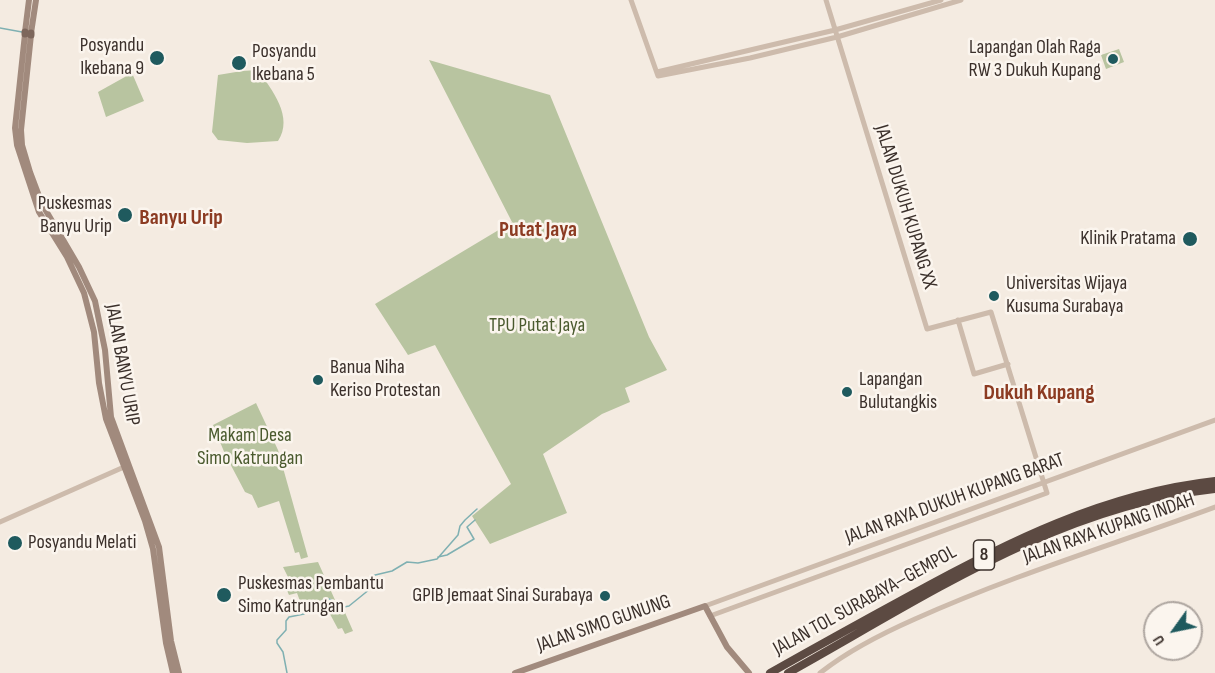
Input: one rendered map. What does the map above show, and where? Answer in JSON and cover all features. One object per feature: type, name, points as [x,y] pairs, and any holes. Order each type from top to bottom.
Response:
[{"type":"highway","name":"JALAN TOL SURABAYA–GEMPOL","points":[[770,673],[1011,542],[1091,510],[1123,500],[1170,488],[1215,481]]},
{"type":"highway","name":"JALAN TOL SURABAYA–GEMPOL","points":[[788,673],[954,580],[1028,543],[1099,515],[1158,498],[1215,489]]},
{"type":"main road","name":"JALAN BANYU URIP","points":[[29,0],[22,145],[42,211],[82,288],[94,332],[99,383],[106,419],[123,467],[151,530],[160,607],[172,671]]},
{"type":"main road","name":"JALAN BANYU URIP","points":[[28,33],[36,0]]},
{"type":"main road","name":"JALAN BANYU URIP","points":[[42,211],[91,289],[102,328],[111,417],[162,567],[171,641],[179,673]]},
{"type":"main road","points":[[705,606],[727,647],[749,673]]},
{"type":"main road","name":"JALAN SIMO GUNUNG","points":[[515,673],[705,606]]},
{"type":"street","points":[[631,0],[657,72],[693,67],[836,34],[961,0]]},
{"type":"street","points":[[826,0],[836,34]]},
{"type":"street","points":[[836,34],[941,0]]},
{"type":"street","name":"JALAN DUKUH KUPANG XX","points":[[836,34],[927,329],[991,312],[1008,364]]},
{"type":"street","points":[[958,320],[974,374],[1008,364],[1043,483]]},
{"type":"street","name":"JALAN RAYA DUKUH KUPANG BARAT","points":[[705,606],[1215,420]]},
{"type":"street","points":[[0,522],[123,467]]},
{"type":"street","name":"JALAN RAYA DUKUH KUPANG BARAT","points":[[710,616],[1047,493],[1043,483]]},
{"type":"street","points":[[984,505],[987,516]]},
{"type":"street","name":"JALAN RAYA KUPANG INDAH","points":[[819,673],[833,662],[877,637],[969,595],[1215,507]]},
{"type":"street","points":[[856,550],[860,561]]},
{"type":"street","points":[[827,562],[831,571]]},
{"type":"street","points":[[775,581],[779,591]]},
{"type":"green space","name":"Lapangan Olah Raga RW 3 Dukuh Kupang","points":[[1119,49],[1124,62],[1106,69],[1101,55]]},
{"type":"green space","name":"TPU Putat Jaya","points":[[429,60],[550,95],[649,337],[667,370],[625,388],[630,402],[602,414],[543,454],[567,513],[490,544],[472,516],[511,484],[435,345],[408,355],[375,304],[512,222]]},
{"type":"green space","points":[[258,70],[275,95],[282,113],[284,123],[278,141],[247,143],[218,140],[212,132],[218,75]]},
{"type":"green space","points":[[132,73],[144,101],[106,117],[98,92]]},
{"type":"green space","name":"Makam Desa Simo Katrungan","points":[[256,403],[278,450],[308,557],[301,559],[299,552],[295,553],[279,501],[258,508],[252,495],[245,492],[213,425]]},
{"type":"green space","points":[[318,562],[335,600],[322,600],[304,612],[297,593],[289,595],[285,586],[293,582],[283,567]]},
{"type":"green space","points":[[328,599],[343,608],[353,631],[345,634],[342,628],[338,629],[323,601]]},
{"type":"waterway","points":[[0,28],[22,32]]},
{"type":"waterway","points":[[287,673],[283,652],[277,640],[286,630],[286,621],[289,617],[304,614],[323,600],[329,599],[344,607],[349,606],[370,589],[369,578],[371,576],[392,571],[407,562],[418,563],[437,559],[458,535],[460,526],[477,509]]},
{"type":"waterway","points":[[438,557],[447,555],[474,539],[467,527],[475,520]]},
{"type":"place","name":"Posyandu Ikebana 9","points":[[157,58]]},
{"type":"place","name":"Lapangan Olah Raga RW 3 Dukuh Kupang","points":[[1113,59]]},
{"type":"place","name":"Posyandu Ikebana 5","points":[[239,63]]},
{"type":"place","name":"Puskesmas Banyu Urip","points":[[125,215]]},
{"type":"place","name":"Klinik Pratama","points":[[1190,239]]},
{"type":"place","name":"Universitas Wijaya Kusuma Surabaya","points":[[994,296]]},
{"type":"place","name":"Banua Niha Keriso Protestan","points":[[318,380]]},
{"type":"place","name":"Lapangan Bulutangkis","points":[[847,392]]},
{"type":"place","name":"Posyandu Melati","points":[[15,543]]},
{"type":"place","name":"Puskesmas Pembantu Simo Katrungan","points":[[224,595]]},
{"type":"place","name":"GPIB Jemaat Sinai Surabaya","points":[[605,596]]},
{"type":"district","name":"Banyu Urip","points":[[181,218]]},
{"type":"district","name":"Putat Jaya","points":[[538,230]]},
{"type":"district","name":"Dukuh Kupang","points":[[1039,393]]}]
